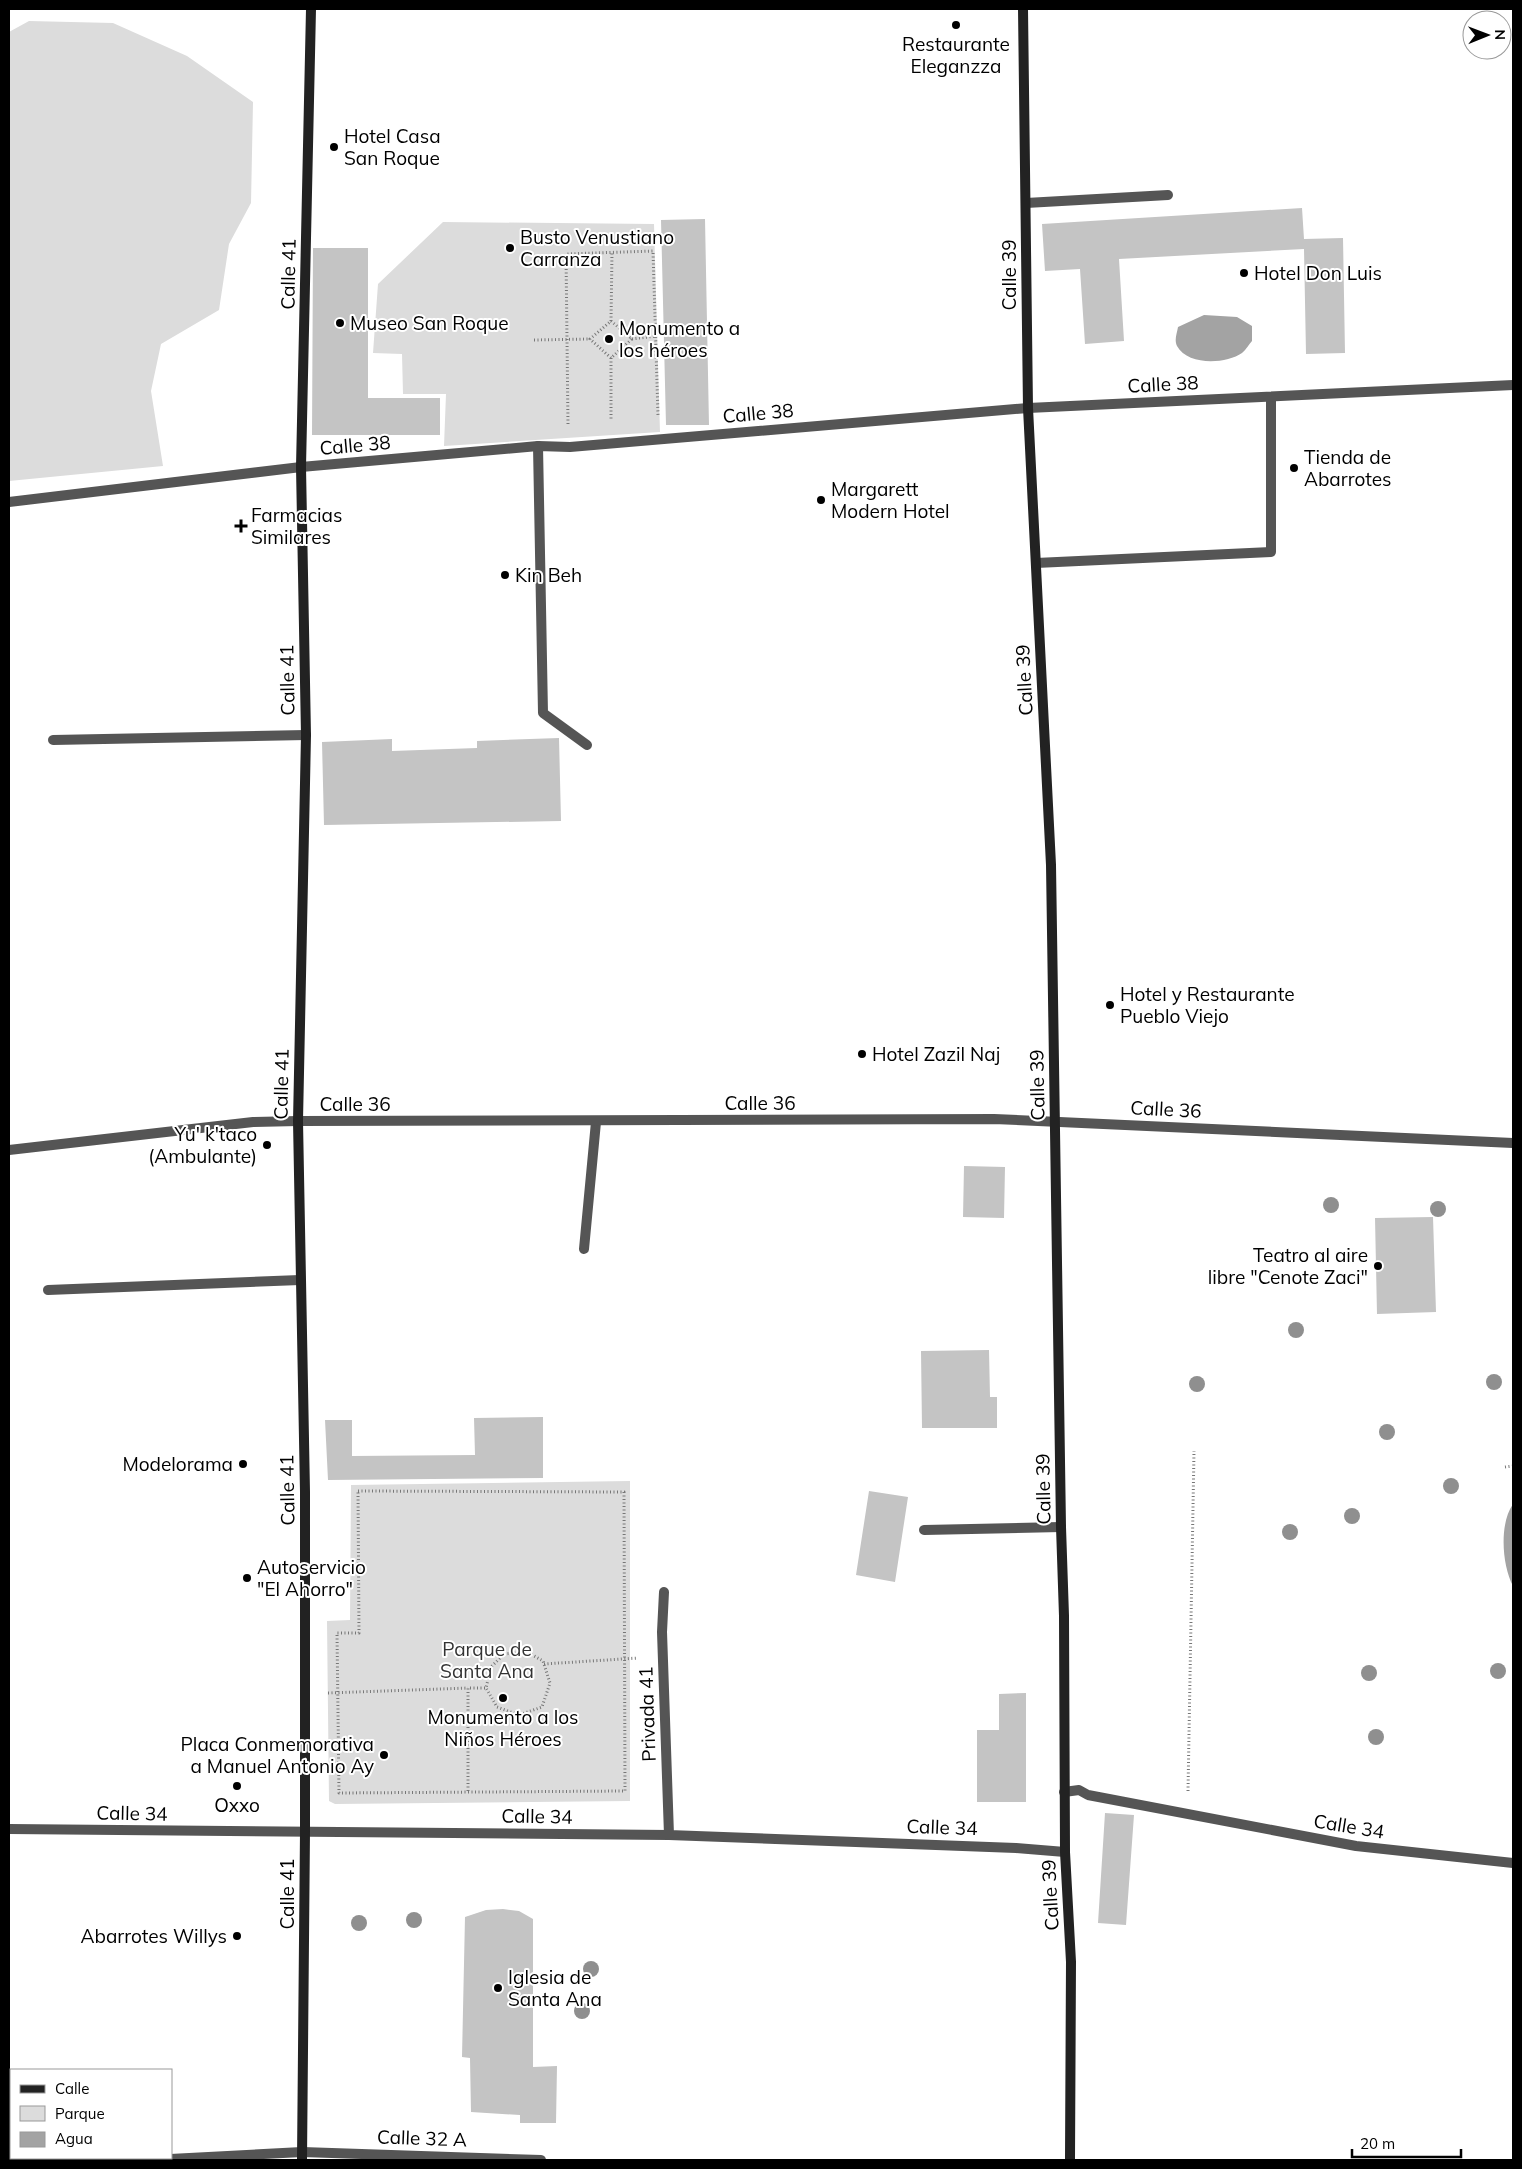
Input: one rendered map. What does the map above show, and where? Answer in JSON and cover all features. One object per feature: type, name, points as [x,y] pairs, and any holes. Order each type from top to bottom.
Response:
[{"type":"main road","name":"Calle 41","points":[[302,2156],[305,1831],[305,1492],[298,1122],[306,735],[301,467],[311,9]]},
{"type":"main road","name":"Calle 39","points":[[1023,9],[1028,408],[1051,866],[1064,1616],[1065,1852],[1071,1962],[1070,2160]]},
{"type":"street","points":[[1026,203],[1168,195]]},
{"type":"street","name":"Calle 38","points":[[9,502],[301,467],[538,446],[570,447],[1028,408],[1513,385]]},
{"type":"street","points":[[1036,563],[1271,552],[1271,397]]},
{"type":"street","points":[[538,446],[543,713],[587,744]]},
{"type":"street","points":[[53,740],[306,735]]},
{"type":"street","name":"Calle 36","points":[[9,1150],[253,1122],[994,1119],[1513,1143]]},
{"type":"street","points":[[584,1249],[596,1122]]},
{"type":"street","points":[[48,1290],[300,1280]]},
{"type":"street","points":[[924,1530],[1061,1527]]},
{"type":"street","name":"Privada 41","points":[[664,1592],[663,1656],[669,1834]]},
{"type":"street","name":"Calle 34","points":[[1064,1792],[1079,1790],[1088,1795],[1356,1846],[1513,1863]]},
{"type":"street","name":"Calle 34","points":[[9,1829],[260,1833],[305,1831],[669,1834],[1016,1848],[1065,1852]]},
{"type":"street","name":"Calle 32 A","points":[[151,2160],[302,2156],[540,2160]]},
{"type":"path","points":[[570,447],[566,341],[566,254],[653,251],[658,423]]},
{"type":"path","points":[[611,322],[612,252]]},
{"type":"path","points":[[611,322],[632,339]]},
{"type":"path","points":[[534,340],[566,341],[590,339],[611,322]]},
{"type":"path","points":[[610,358],[632,339],[656,336]]},
{"type":"path","points":[[590,339],[610,358],[611,424],[614,443]]},
{"type":"path","points":[[1188,1814],[1194,1451]]},
{"type":"path","points":[[1505,1467],[1513,1466]]},
{"type":"path","points":[[358,1491],[624,1492],[624,1660],[625,1791],[339,1793],[337,1633],[358,1633],[358,1491]]},
{"type":"path","points":[[526,1652],[544,1661],[550,1683],[542,1707],[519,1715],[497,1707],[486,1688],[491,1667],[504,1654],[526,1652]]},
{"type":"path","points":[[544,1664],[663,1656]]},
{"type":"path","points":[[468,1688],[468,1791]]},
{"type":"path","points":[[304,1695],[486,1688]]},
{"type":"green space","points":[[29,21],[113,23],[187,56],[253,102],[251,203],[229,244],[219,310],[161,344],[151,391],[163,466],[9,481],[9,32]]},
{"type":"green space","points":[[443,222],[654,224],[660,432],[444,446],[446,394],[403,394],[402,354],[373,353],[378,284]]},
{"type":"green space","name":"Parque de Santa Ana","points":[[630,1481],[630,1801],[335,1804],[329,1801],[327,1621],[350,1620],[351,1485]]},
{"type":"water","points":[[1204,315],[1237,317],[1252,326],[1252,341],[1242,353],[1235,357],[1208,361],[1190,357],[1182,352],[1176,344],[1178,327]]},
{"type":"water","points":[[1513,1504],[1513,1586],[1504,1556],[1504,1533]]},
{"type":"building","points":[[1302,208],[1304,239],[1343,238],[1345,353],[1306,354],[1304,249],[1119,259],[1124,341],[1085,344],[1080,269],[1045,271],[1042,224]]},
{"type":"building","points":[[705,219],[709,425],[666,425],[661,220]]},
{"type":"building","name":"Museo San Roque","points":[[313,248],[368,248],[368,398],[440,398],[440,435],[312,435]]},
{"type":"building","points":[[559,738],[561,821],[324,825],[322,742],[392,739],[392,751],[477,748],[477,741]]},
{"type":"building","points":[[964,1166],[1005,1167],[1004,1218],[963,1217]]},
{"type":"building","points":[[1433,1217],[1436,1312],[1377,1314],[1375,1218]]},
{"type":"building","points":[[989,1350],[990,1397],[997,1397],[997,1428],[922,1428],[921,1351]]},
{"type":"building","points":[[543,1417],[543,1478],[328,1480],[325,1420],[352,1420],[352,1456],[475,1455],[474,1418]]},
{"type":"building","points":[[869,1491],[908,1497],[895,1582],[856,1575]]},
{"type":"building","points":[[1026,1693],[1026,1802],[977,1802],[977,1730],[999,1730],[999,1694]]},
{"type":"building","points":[[1105,1813],[1134,1815],[1126,1925],[1098,1923]]},
{"type":"building","name":"Iglesia de Santa Ana","points":[[503,1909],[519,1911],[533,1919],[533,2067],[557,2066],[556,2123],[520,2123],[520,2115],[471,2112],[470,2058],[462,2057],[465,1917],[486,1910]]},
{"type":"place","name":"Restaurante Eleganzza","points":[[956,25]]},
{"type":"place","name":"Hotel Casa San Roque","points":[[334,147]]},
{"type":"place","name":"Busto Venustiano Carranza","points":[[510,248]]},
{"type":"place","name":"Hotel Don Luis","points":[[1244,273]]},
{"type":"place","name":"Museo San Roque","points":[[340,323]]},
{"type":"place","name":"Monumento a los héroes","points":[[609,339]]},
{"type":"place","name":"Tienda de Abarrotes","points":[[1294,468]]},
{"type":"place","name":"Margarett Modern Hotel","points":[[821,500]]},
{"type":"place","name":"Farmacias Similares","points":[[241,526]]},
{"type":"place","name":"Kin Beh","points":[[505,575]]},
{"type":"place","name":"Hotel y Restaurante Pueblo Viejo","points":[[1110,1005]]},
{"type":"place","name":"Hotel Zazil Naj","points":[[862,1054]]},
{"type":"place","name":"Yu' k'taco (Ambulante)","points":[[267,1145]]},
{"type":"place","name":"Teatro al aire libre \"Cenote Zaci\"","points":[[1378,1266]]},
{"type":"place","name":"Modelorama","points":[[243,1464]]},
{"type":"place","name":"Autoservicio \"El Ahorro\"","points":[[247,1578]]},
{"type":"place","name":"Monumento a los Niños Héroes","points":[[503,1698]]},
{"type":"place","name":"Placa Conmemorativa a Manuel Antonio Ay","points":[[384,1755]]},
{"type":"place","name":"Oxxo","points":[[237,1786]]},
{"type":"place","name":"Abarrotes Willys","points":[[237,1936]]},
{"type":"place","name":"Iglesia de Santa Ana","points":[[498,1988]]}]
